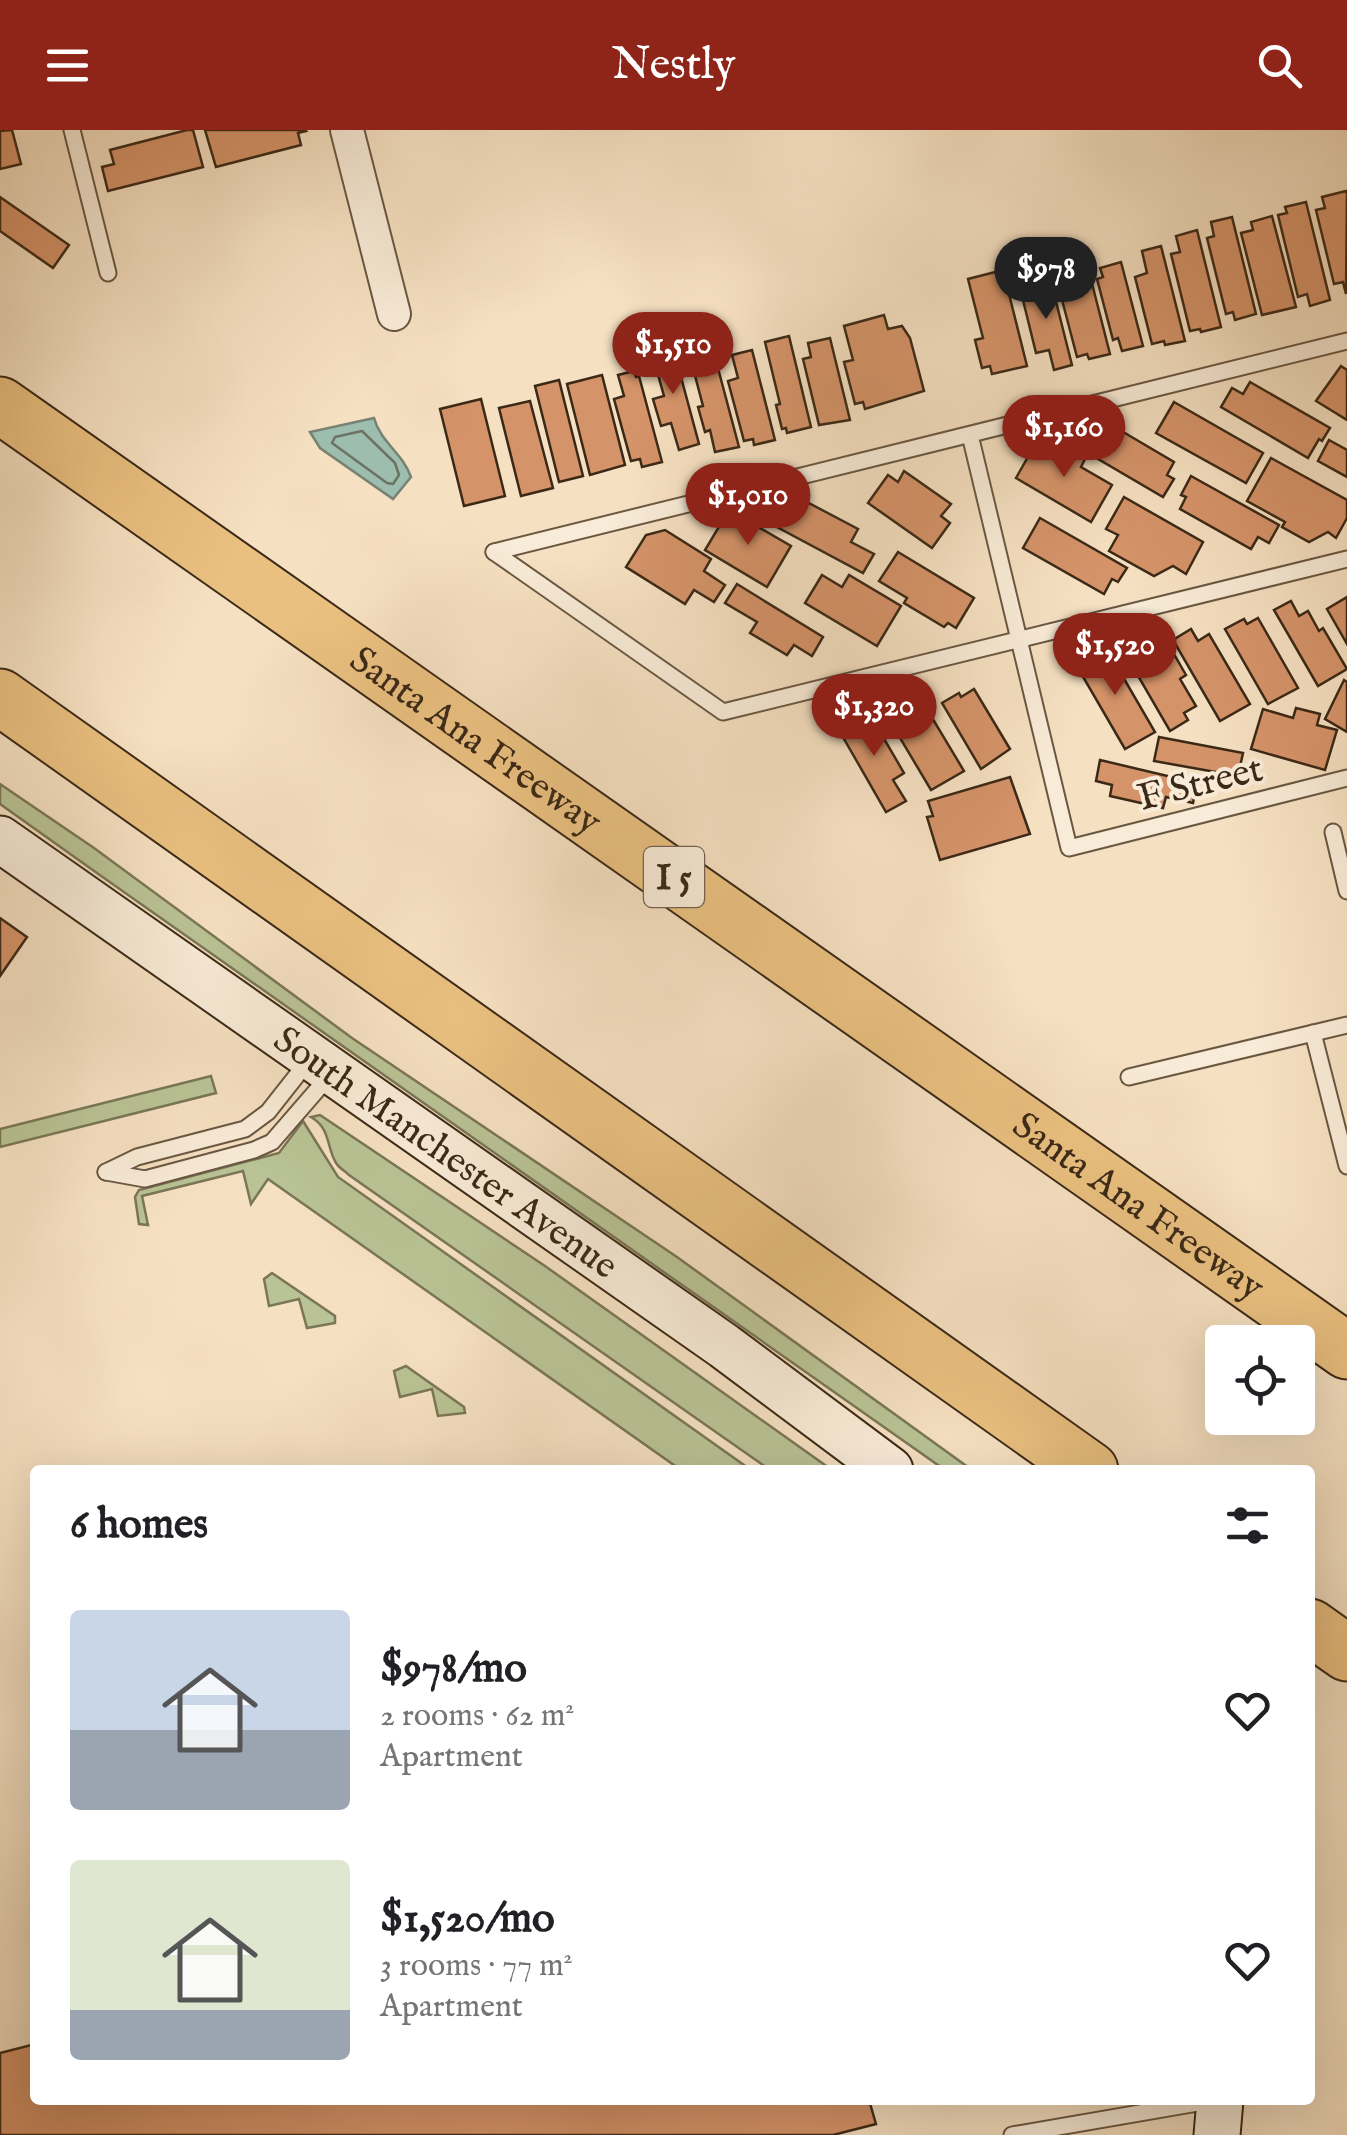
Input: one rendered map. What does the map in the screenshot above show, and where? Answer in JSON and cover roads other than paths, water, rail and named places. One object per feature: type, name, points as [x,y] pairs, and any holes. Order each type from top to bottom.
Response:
[{"type":"highway","name":"Santa Ana Freeway","points":[[0,406],[1347,1351]]},
{"type":"highway","points":[[0,696],[1083,1465]]},
{"type":"highway","points":[[1315,1630],[1347,1653]]},
{"type":"street","points":[[348,130],[394,314]]},
{"type":"street","name":"South Manchester Avenue","points":[[0,839],[724,1346],[883,1465]]},
{"type":"street","points":[[1217,2135],[1218,2105]]},
{"type":"lane","points":[[72,130],[108,272]]},
{"type":"lane","points":[[1347,342],[494,552],[723,712],[1347,559]]},
{"type":"lane","points":[[970,435],[1019,640]]},
{"type":"lane","name":"F Street","points":[[1019,640],[1069,848],[1347,778]]},
{"type":"lane","points":[[1332,832],[1347,891]]},
{"type":"lane","points":[[1129,1078],[1347,1025]]},
{"type":"lane","points":[[1313,1033],[1347,1166]]},
{"type":"lane","points":[[322,1065],[272,1142],[144,1179],[106,1172],[137,1157],[245,1129],[322,1065]]},
{"type":"lane","points":[[1012,2135],[1189,2105]]},
{"type":"water","points":[[374,418],[411,477],[393,499],[320,448],[310,432]]}]
